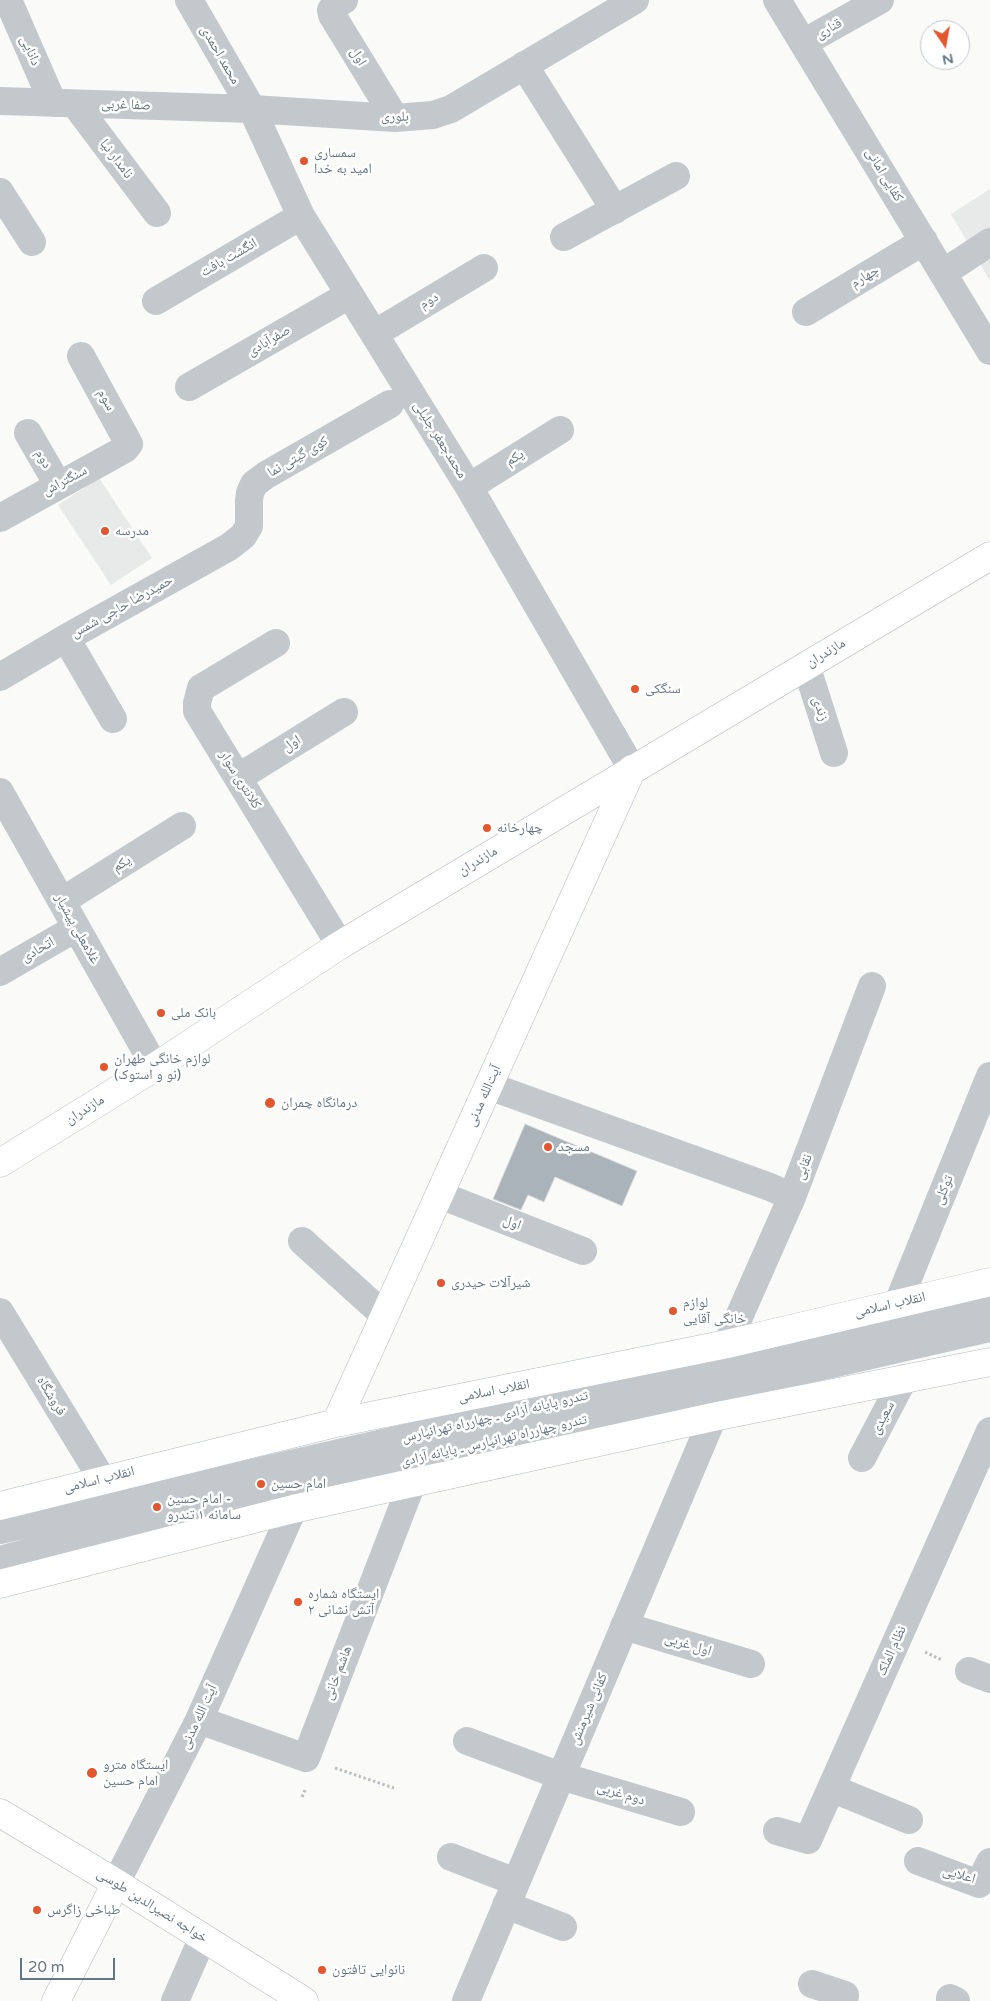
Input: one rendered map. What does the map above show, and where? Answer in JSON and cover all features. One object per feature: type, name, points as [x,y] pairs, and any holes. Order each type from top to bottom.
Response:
[{"type":"main road","name":"مازندران","points":[[0,1163],[155,1066],[340,944],[990,556]]},
{"type":"main road","name":"آیت‌الله مدنی","points":[[336,1423],[632,769]]},
{"type":"main road","name":"انقلاب اسلامی","points":[[0,1506],[336,1423],[727,1344],[990,1282]]},
{"type":"main road","points":[[0,1584],[293,1509],[713,1417],[990,1362]]},
{"type":"main road","name":"خواجه نصیرالدین طوسی","points":[[0,1813],[304,2001]]},
{"type":"main road","name":"آیت الله مدنی","points":[[56,2001],[116,1883]]},
{"type":"street","name":"دانایی","points":[[8,0],[64,103]]},
{"type":"street","name":"اول","points":[[344,0],[334,6],[331,10],[332,14],[395,118]]},
{"type":"street","name":"بلوری","points":[[252,109],[395,118],[433,115],[451,109],[635,0]]},
{"type":"street","name":"کفایی امانی","points":[[778,0],[990,351]]},
{"type":"street","name":"قناری","points":[[804,43],[880,0]]},
{"type":"street","name":"محمد احمدی","points":[[191,1],[252,109]]},
{"type":"street","points":[[524,65],[615,210]]},
{"type":"street","name":"صفا غربی","points":[[0,101],[252,109]]},
{"type":"street","name":"نامدار نیا","points":[[64,103],[156,214]]},
{"type":"street","name":"محمدجعفر جلیلی","points":[[252,109],[301,216],[470,486],[632,769]]},
{"type":"street","points":[[564,237],[676,176]]},
{"type":"street","points":[[0,192],[32,242]]},
{"type":"street","name":"انگشت بافت","points":[[156,301],[301,216]]},
{"type":"street","name":"چهارم","points":[[806,312],[924,241]]},
{"type":"street","points":[[943,273],[990,242]]},
{"type":"street","name":"دوم","points":[[374,334],[484,268]]},
{"type":"street","name":"صفرآبادی","points":[[189,387],[349,295]]},
{"type":"street","name":"سوم","points":[[81,356],[129,444]]},
{"type":"street","name":"کوی گیتی نما","points":[[243,536],[249,526],[250,492],[254,484],[266,475],[390,404]]},
{"type":"street","name":"یکم","points":[[470,486],[560,430]]},
{"type":"street","name":"دوم","points":[[28,433],[58,485]]},
{"type":"street","name":"سنگتراش","points":[[0,518],[126,449],[129,444]]},
{"type":"street","name":"حمیدرضا حاجی شمس","points":[[0,678],[66,638],[229,547],[243,536]]},
{"type":"street","points":[[66,638],[113,718]]},
{"type":"street","name":"کلانتری سوار","points":[[276,643],[202,688],[198,696],[197,711],[340,944]]},
{"type":"street","name":"زندی","points":[[806,665],[834,753]]},
{"type":"street","name":"اول","points":[[239,777],[344,712]]},
{"type":"street","name":"غلامعلی پیشیار","points":[[0,792],[155,1066]]},
{"type":"street","name":"یکم","points":[[62,901],[182,826]]},
{"type":"street","name":"اتحادی","points":[[0,972],[76,928]]},
{"type":"street","name":"نقابی","points":[[727,1344],[792,1197],[872,986]]},
{"type":"street","name":"توکلی","points":[[898,1303],[990,1076]]},
{"type":"street","points":[[488,1086],[770,1187],[792,1197]]},
{"type":"street","name":"اول","points":[[440,1195],[583,1251]]},
{"type":"street","points":[[302,1241],[385,1316]]},
{"type":"street","name":"تندرو پایانه آزادی ـ چهارراه تهرانپارس","points":[[0,1530],[990,1305]]},
{"type":"street","name":"فروشگاه","points":[[0,1312],[102,1480]]},
{"type":"street","name":"تندرو چهارراه تهرانپارس ـ پایانه آزادی","points":[[0,1560],[144,1521],[990,1328]]},
{"type":"street","name":"سعیدی","points":[[862,1458],[904,1378]]},
{"type":"street","name":"کفائی شیرمنش","points":[[466,2001],[713,1417]]},
{"type":"street","name":"نظام الملک","points":[[777,1831],[808,1840],[990,1431]]},
{"type":"street","name":"هاشم خانی","points":[[306,1758],[412,1483]]},
{"type":"street","name":"آیت الله مدنی","points":[[116,1883],[199,1720],[293,1509]]},
{"type":"street","name":"اول غربی","points":[[624,1626],[751,1664]]},
{"type":"street","points":[[199,1720],[306,1758]]},
{"type":"street","name":"دوم غربی","points":[[468,1741],[561,1776],[682,1812]]},
{"type":"street","points":[[831,1788],[908,1820]]},
{"type":"street","points":[[451,1858],[563,1926]]},
{"type":"street","name":"اعلایی","points":[[918,1862],[980,1884],[990,1862]]},
{"type":"street","points":[[175,2001],[203,1937]]},
{"type":"street","points":[[812,1984],[845,1995],[844,2001]]},
{"type":"path","points":[[897,1640],[980,1675]]},
{"type":"path","points":[[306,1758],[394,1788]]},
{"type":"shaded area","points":[[990,189],[990,281],[951,214]]},
{"type":"shaded area","name":"مدرسه","points":[[99,478],[152,558],[111,585],[58,505]]},
{"type":"building","name":"مسجد","points":[[525,1124],[637,1171],[622,1206],[555,1177],[544,1202],[528,1195],[521,1210],[493,1199]]},
{"type":"place","name":"سمساری امید به خدا","points":[[304,161]]},
{"type":"place","name":"مدرسه","points":[[105,531]]},
{"type":"place","name":"سنگکی","points":[[635,689]]},
{"type":"place","name":"چهارخانه","points":[[487,828]]},
{"type":"place","name":"بانک ملی","points":[[161,1013]]},
{"type":"place","name":"لوازم خانگی طهران (نو و استوک)","points":[[104,1067]]},
{"type":"place","name":"درمانگاه چمران","points":[[270,1103]]},
{"type":"place","name":"مسجد","points":[[548,1147]]},
{"type":"place","name":"شیرآلات حیدری","points":[[441,1283]]},
{"type":"place","name":"لوازم خانگی آقایی","points":[[673,1311]]},
{"type":"place","name":"امام حسین","points":[[261,1484]]},
{"type":"place","name":"امام حسین - سامانه ۱ تندرو","points":[[157,1507]]},
{"type":"place","name":"ایستگاه شماره ۲ آتش نشانی","points":[[298,1602]]},
{"type":"place","name":"ایستگاه مترو امام حسین","points":[[92,1773]]},
{"type":"place","name":"طباخی زاگرس","points":[[37,1910]]},
{"type":"place","name":"نانوایی تافتون","points":[[322,1970]]}]
